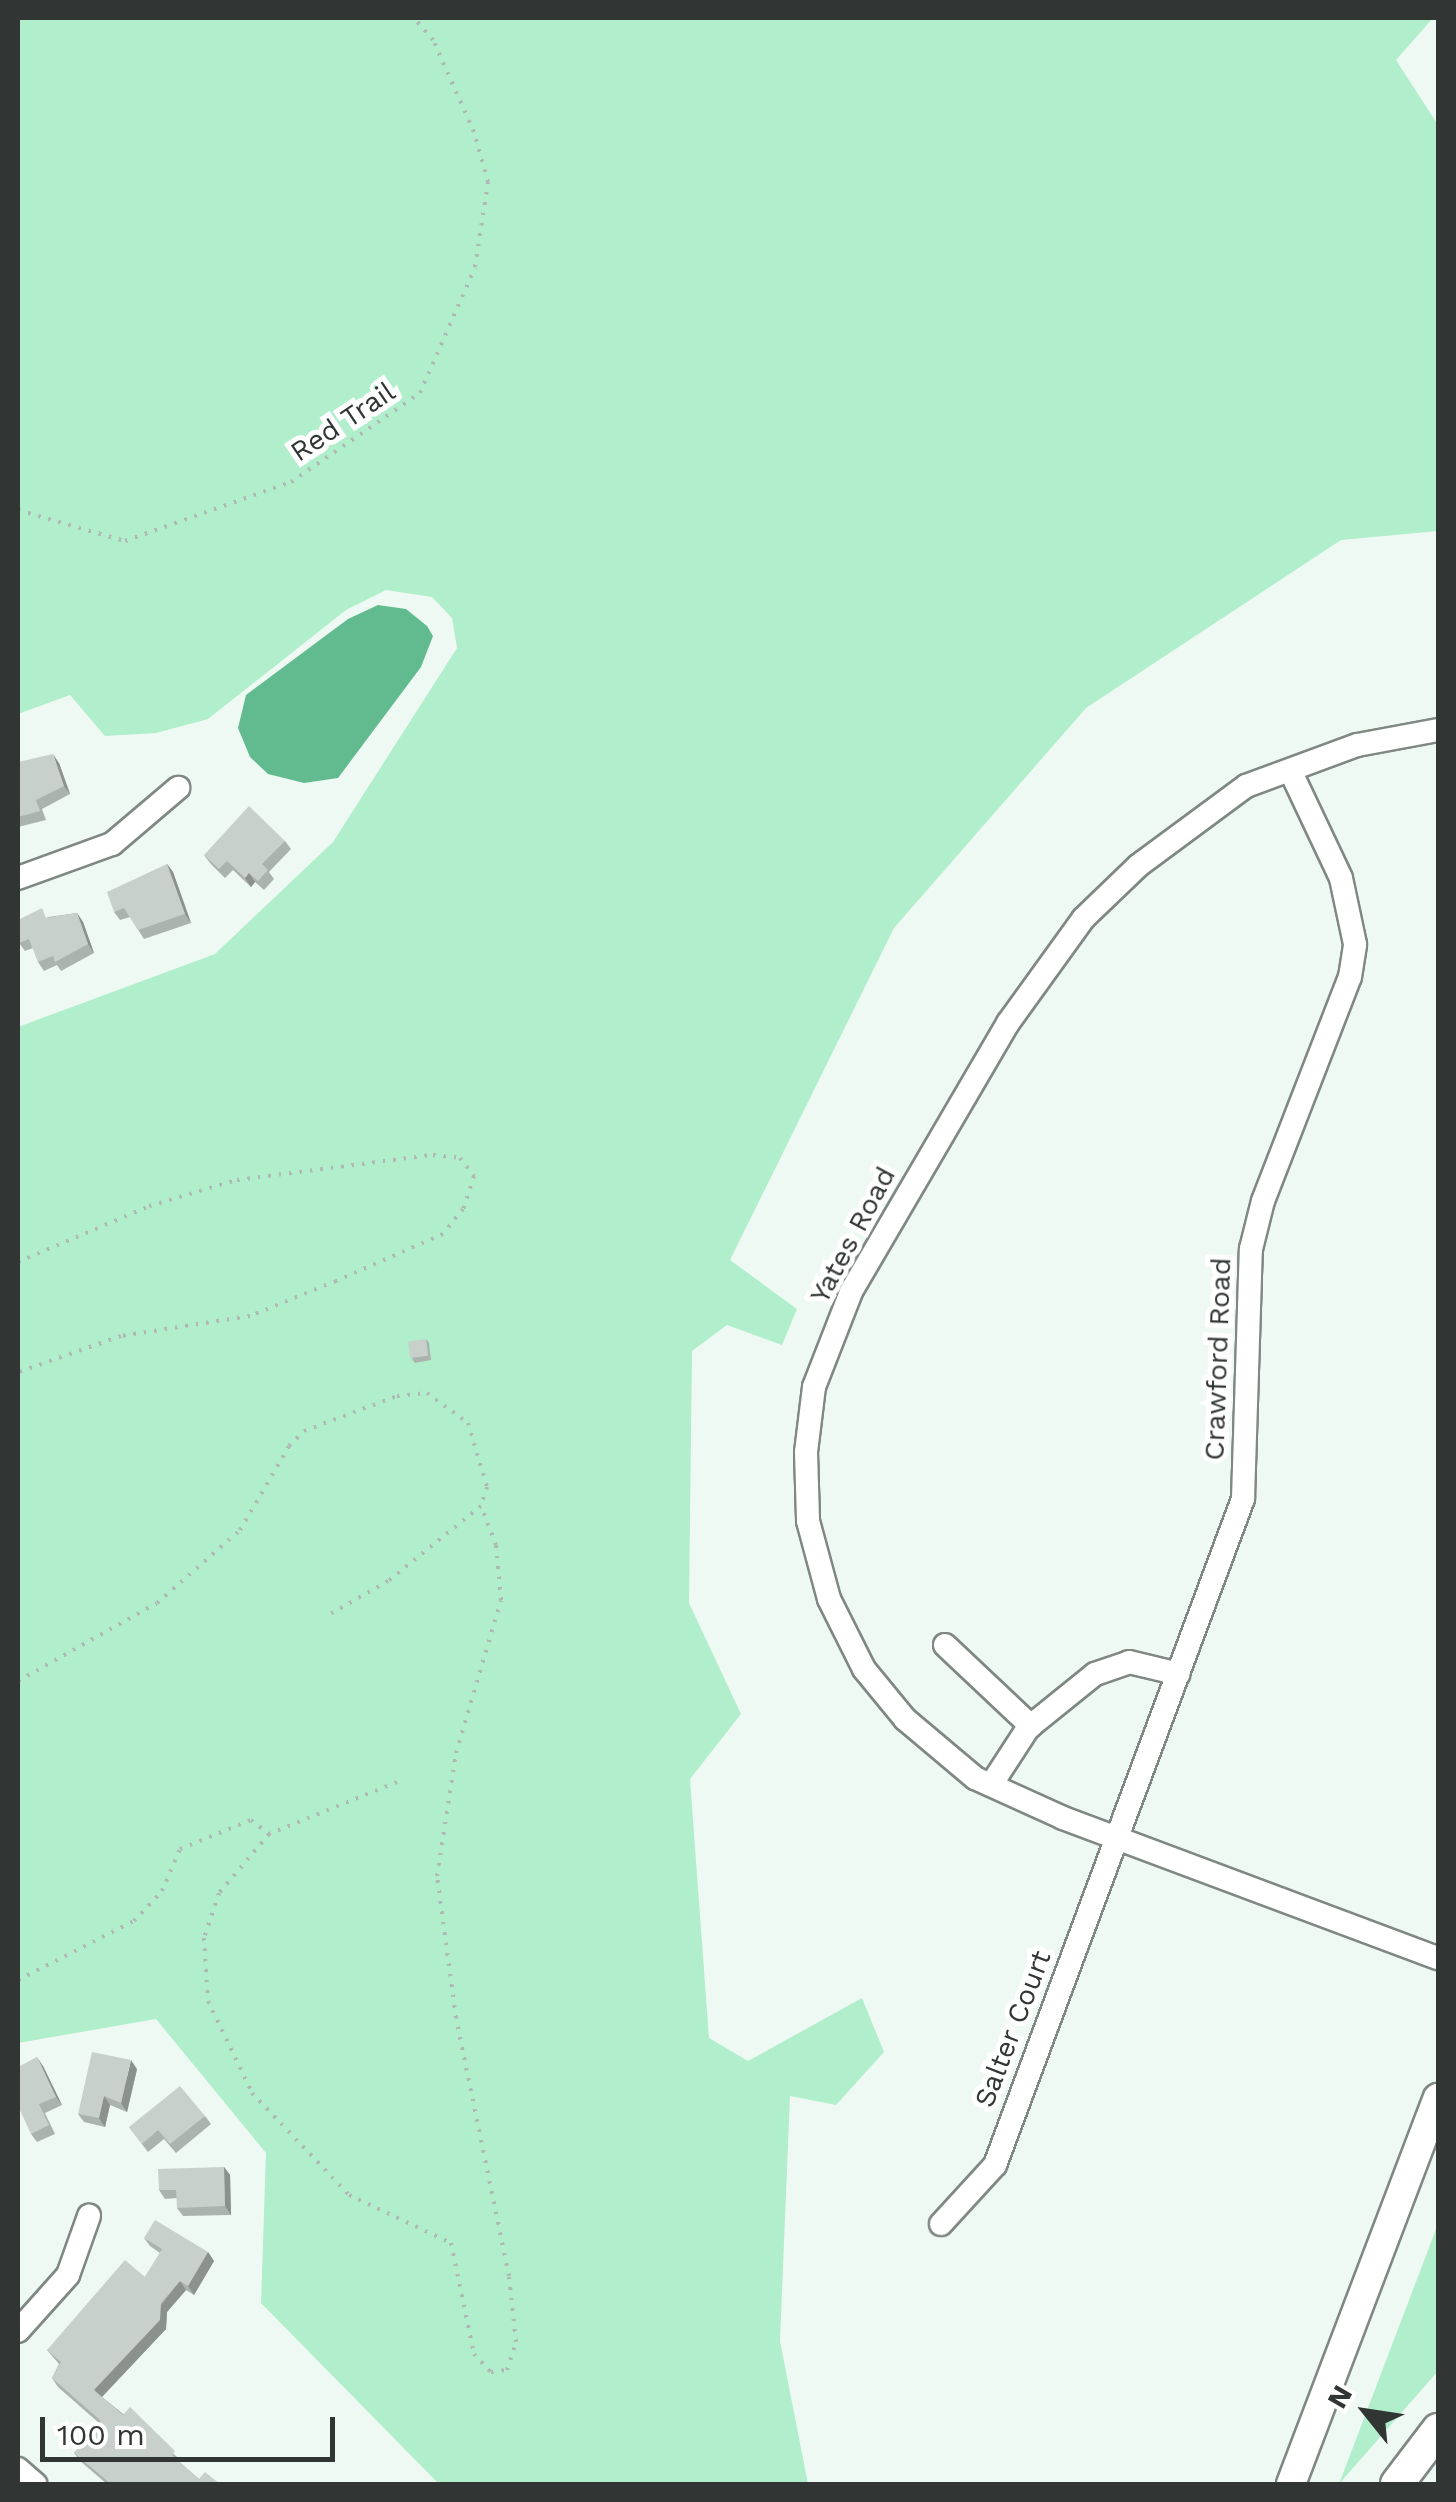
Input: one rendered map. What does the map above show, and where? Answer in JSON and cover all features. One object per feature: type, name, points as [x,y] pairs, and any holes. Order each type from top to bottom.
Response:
[{"type":"highway","points":[[1397,2484],[1438,2430]]},
{"type":"main road","points":[[1291,2484],[1438,2098]]},
{"type":"street","name":"Yates Road","points":[[1438,730],[1357,745],[1246,786],[1187,828],[1082,918],[1008,1024],[851,1292],[814,1387],[808,1522],[828,1599],[864,1669],[906,1719],[991,1785],[1117,1839],[1438,1958]]},
{"type":"street","name":"Crawford Road","points":[[1117,1839],[1243,1499],[1247,1287],[1263,1200],[1350,977],[1354,944],[1340,878],[1290,770]]},
{"type":"street","points":[[18,878],[112,844],[178,788]]},
{"type":"street","points":[[944,1645],[1031,1726]]},
{"type":"street","points":[[991,1785],[1031,1726],[1095,1674],[1129,1662],[1179,1674]]},
{"type":"street","name":"Salter Court","points":[[941,2224],[994,2164],[1117,1839]]},
{"type":"street","points":[[18,2330],[68,2275],[89,2216]]},
{"type":"street","points":[[18,2469],[35,2484]]},
{"type":"path","name":"Red Trail","points":[[18,510],[125,541],[290,482],[420,394],[475,267],[488,182],[467,117],[432,40],[414,18]]},
{"type":"path","points":[[18,1262],[149,1206],[238,1180],[434,1155],[460,1158],[474,1176],[463,1209],[444,1234],[336,1281],[250,1316],[121,1336],[18,1372]]},
{"type":"path","points":[[18,1681],[157,1603],[240,1530],[289,1446],[304,1432],[397,1396],[427,1393],[468,1423],[487,1487],[481,1506],[388,1581],[325,1617]]},
{"type":"path","points":[[398,1782],[270,1834],[220,1893],[204,1938],[208,2001],[252,2093],[350,2195],[451,2243],[474,2354],[491,2372],[507,2370],[516,2342],[509,2276],[456,2018],[437,1876],[456,1753],[500,1600],[496,1545],[481,1506]]},
{"type":"path","points":[[18,1980],[134,1921],[162,1892],[180,1849],[250,1820],[270,1834]]},
{"type":"shaded area","points":[[18,18],[1433,18],[1396,60],[1438,125],[1438,531],[1341,540],[1086,708],[894,928],[730,1260],[797,1309],[782,1345],[727,1325],[692,1351],[689,1603],[741,1714],[690,1779],[709,2038],[748,2061],[862,1998],[884,2052],[836,2105],[790,2096],[780,2341],[808,2484],[439,2484],[261,2303],[266,2153],[156,2019],[18,2043],[18,1027],[215,954],[333,842],[457,648],[452,618],[432,597],[386,590],[346,610],[208,719],[156,733],[105,736],[70,695],[18,714]]},
{"type":"shaded area","points":[[378,605],[406,609],[427,626],[433,636],[421,667],[338,778],[304,783],[268,774],[250,757],[238,728],[246,695],[348,619]]},
{"type":"shaded area","points":[[1438,2224],[1438,2371],[1339,2484]]},
{"type":"building","points":[[53,754],[64,786],[36,800],[40,811],[18,817],[18,762]]},
{"type":"building","points":[[249,806],[285,841],[262,864],[268,870],[258,881],[249,873],[245,878],[227,861],[219,869],[204,855]]},
{"type":"building","points":[[167,864],[185,914],[138,930],[124,908],[114,912],[107,892]]},
{"type":"building","points":[[42,908],[46,918],[77,913],[88,944],[55,962],[53,956],[38,962],[29,939],[19,943],[18,920]]},
{"type":"building","points":[[426,1339],[428,1356],[410,1358],[408,1341]]},
{"type":"building","points":[[92,2052],[131,2060],[121,2103],[104,2096],[99,2118],[78,2114]]},
{"type":"building","points":[[37,2057],[56,2097],[39,2104],[49,2125],[31,2134],[18,2106],[18,2067]]},
{"type":"building","points":[[180,2086],[205,2116],[170,2144],[158,2130],[142,2144],[129,2127]]},
{"type":"building","points":[[224,2167],[225,2206],[177,2208],[176,2190],[159,2190],[158,2169]]},
{"type":"building","points":[[155,2220],[208,2252],[188,2286],[180,2281],[161,2303],[160,2320],[94,2390],[123,2415],[130,2407],[199,2479],[205,2472],[220,2484],[111,2484],[74,2453],[101,2421],[52,2378],[61,2362],[47,2350],[125,2260],[145,2277],[162,2249],[144,2238]]}]
